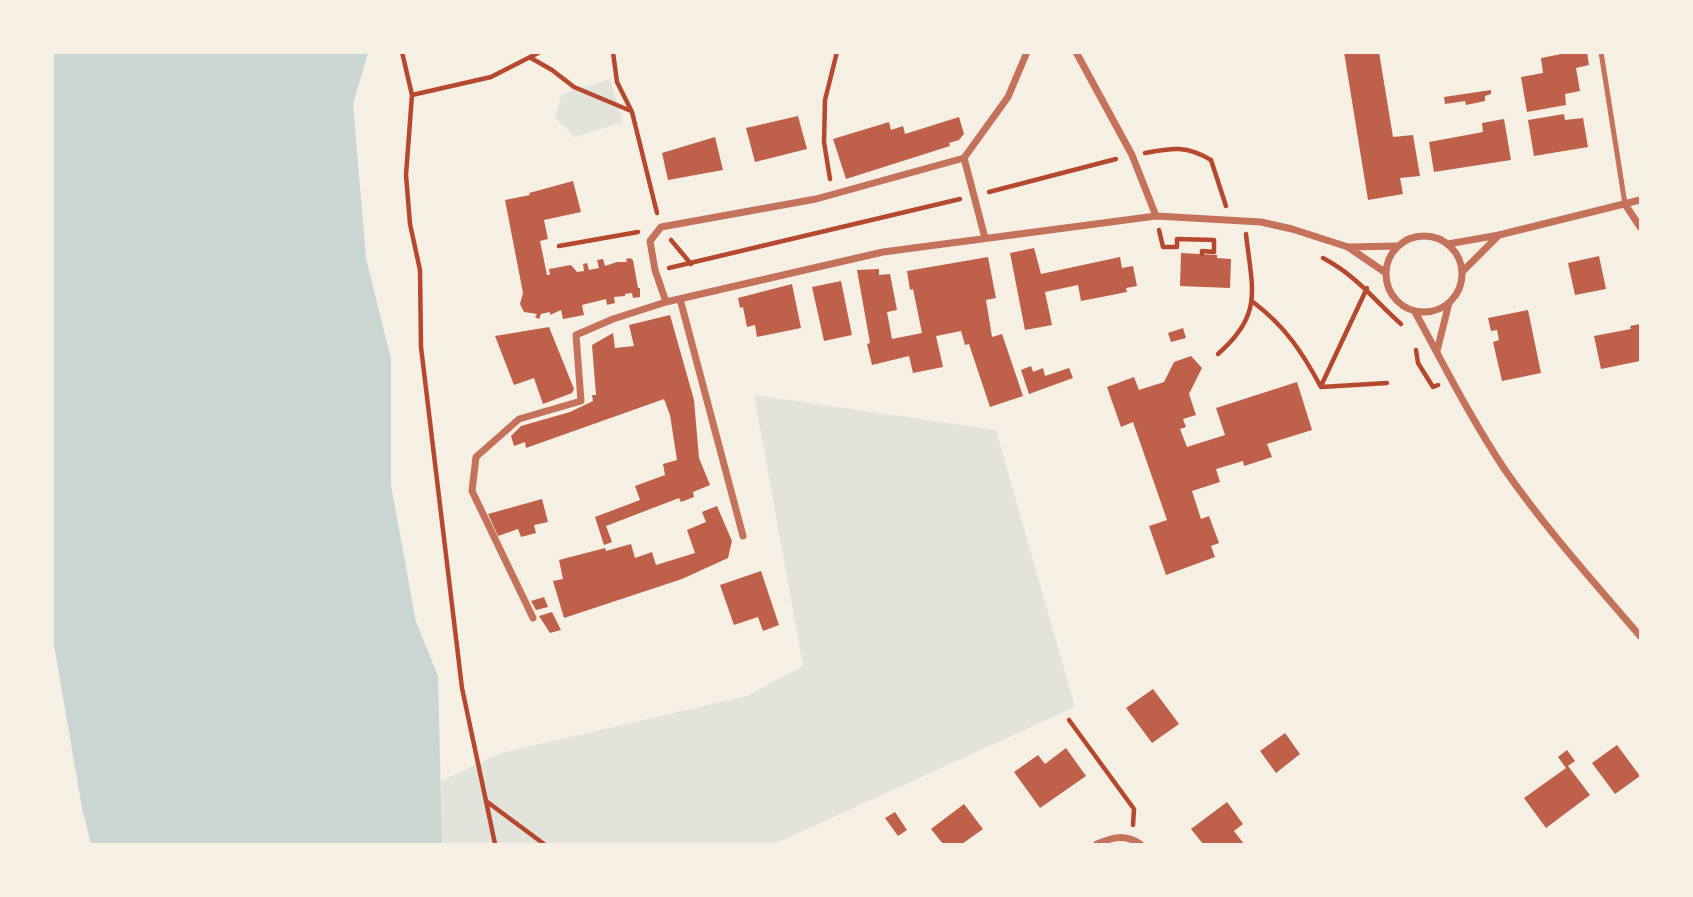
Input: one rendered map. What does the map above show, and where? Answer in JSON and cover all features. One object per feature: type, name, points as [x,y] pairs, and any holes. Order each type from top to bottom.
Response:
[{"type":"street","points":[[666,302],[655,270],[650,241],[661,228],[833,194],[964,158],[1008,97],[1027,52]]},
{"type":"street","points":[[1076,52],[1132,155],[1156,216]]},
{"type":"street","points":[[964,158],[985,238]]},
{"type":"street","points":[[1448,244],[1499,235],[1640,200]]},
{"type":"street","points":[[1625,204],[1640,227]]},
{"type":"street","points":[[533,618],[471,491],[475,457],[519,419],[581,401],[576,335],[613,319],[666,302],[883,252],[1156,216],[1261,222],[1292,229],[1348,247],[1385,273]]},
{"type":"street","points":[[1428,235],[1448,244],[1460,260],[1463,271],[1457,294],[1439,310],[1427,313],[1403,307],[1393,298],[1385,273],[1387,263],[1397,246],[1406,239],[1428,235]]},
{"type":"street","points":[[1463,271],[1499,235]]},
{"type":"street","points":[[1348,247],[1397,246]]},
{"type":"street","points":[[680,299],[743,537]]},
{"type":"street","points":[[1437,351],[1449,303]]},
{"type":"street","points":[[1415,312],[1449,379],[1504,468],[1553,534],[1640,636]]},
{"type":"street","points":[[1097,845],[1114,836],[1136,842]]},
{"type":"lane","points":[[1601,52],[1625,204]]},
{"type":"path","points":[[402,52],[412,96],[406,175],[410,224],[420,270],[422,360],[463,688],[495,845]]},
{"type":"path","points":[[412,96],[491,77],[540,52]]},
{"type":"path","points":[[613,52],[617,82],[632,112],[661,228],[691,264]]},
{"type":"path","points":[[833,194],[824,142],[825,100],[837,52]]},
{"type":"path","points":[[531,58],[574,87],[632,112]]},
{"type":"path","points":[[1156,216],[1163,247],[1177,247],[1177,239],[1214,240],[1214,252],[1202,251],[1202,254]]},
{"type":"path","points":[[559,246],[661,228]]},
{"type":"path","points":[[1246,234],[1257,236]]},
{"type":"path","points":[[1315,254],[1336,265],[1367,288],[1386,311],[1405,327]]},
{"type":"path","points":[[1321,387],[1367,288]]},
{"type":"path","points":[[1253,302],[1274,318],[1300,348],[1321,387]]},
{"type":"path","points":[[1415,344],[1418,363],[1433,387],[1449,379]]},
{"type":"path","points":[[1321,387],[1387,383]]},
{"type":"path","points":[[1069,720],[1134,809],[1136,842]]},
{"type":"path","points":[[486,801],[544,845]]},
{"type":"shaded area","points":[[52,53],[368,53],[353,104],[366,258],[391,359],[391,485],[416,622],[438,676],[442,844],[91,844],[82,808],[53,639]]},
{"type":"shaded area","points":[[610,79],[623,122],[575,137],[555,118],[562,94]]},
{"type":"shaded area","points":[[754,395],[996,430],[1075,707],[774,844],[442,844],[441,781],[501,753],[747,696],[803,666]]},
{"type":"building","points":[[1344,52],[1379,52],[1393,137],[1413,135],[1420,176],[1400,178],[1403,194],[1368,200]]},
{"type":"building","points":[[1587,52],[1589,65],[1576,68],[1580,91],[1565,94],[1566,105],[1527,112],[1521,77],[1543,73],[1541,58]]},
{"type":"building","points":[[1491,90],[1491,94],[1485,96],[1485,101],[1466,105],[1465,101],[1445,104],[1444,97]]},
{"type":"building","points":[[1564,114],[1565,120],[1583,118],[1588,147],[1534,156],[1528,120]]},
{"type":"building","points":[[798,116],[807,149],[755,162],[746,128]]},
{"type":"building","points":[[959,117],[964,134],[959,140],[949,143],[950,146],[846,179],[833,139],[889,122],[891,130],[903,126],[905,134]]},
{"type":"building","points":[[1504,119],[1511,160],[1434,172],[1429,142],[1483,132],[1482,123]]},
{"type":"building","points":[[715,137],[723,170],[668,180],[662,153]]},
{"type":"building","points":[[573,181],[581,212],[544,220],[548,239],[540,241],[547,275],[550,275],[549,269],[571,265],[577,272],[584,271],[583,264],[587,263],[589,270],[599,268],[597,260],[603,259],[605,266],[627,262],[626,259],[630,258],[633,260],[640,297],[633,298],[632,293],[625,294],[614,297],[615,303],[607,305],[606,299],[582,305],[584,315],[563,319],[561,310],[550,315],[550,312],[541,314],[539,319],[535,317],[537,314],[524,312],[520,304],[523,293],[505,200]]},
{"type":"building","points":[[1034,248],[1041,274],[1120,257],[1122,268],[1133,266],[1137,286],[1126,288],[1127,292],[1081,301],[1078,285],[1045,292],[1052,325],[1025,330],[1010,253]]},
{"type":"building","points":[[1181,253],[1217,255],[1217,258],[1231,259],[1230,288],[1180,286]]},
{"type":"building","points":[[1599,256],[1606,289],[1575,295],[1568,263]]},
{"type":"building","points":[[988,257],[996,298],[986,300],[992,337],[1002,334],[1023,396],[990,407],[969,344],[965,345],[961,331],[936,336],[943,367],[913,373],[909,356],[872,365],[857,270],[879,269],[879,275],[890,274],[897,310],[887,312],[892,339],[922,333],[907,271]]},
{"type":"building","points":[[841,281],[852,335],[824,341],[812,287]]},
{"type":"building","points":[[792,284],[801,328],[757,337],[755,325],[747,327],[743,307],[740,308],[738,298]]},
{"type":"building","points":[[1528,310],[1541,373],[1502,381],[1493,342],[1499,340],[1497,330],[1491,331],[1488,318]]},
{"type":"building","points":[[670,315],[694,400],[699,458],[710,485],[693,492],[694,497],[681,502],[679,498],[606,526],[612,542],[604,545],[595,517],[640,500],[635,486],[665,475],[663,464],[677,460],[670,415],[664,399],[526,448],[525,442],[514,446],[511,436],[521,426],[570,412],[593,401],[592,395],[596,395],[592,345],[613,333],[615,348],[634,346],[629,325]]},
{"type":"building","points":[[1640,324],[1640,361],[1601,369],[1594,336],[1631,329],[1630,326]]},
{"type":"building","points":[[549,327],[574,389],[572,393],[543,404],[534,378],[514,385],[495,336]]},
{"type":"building","points":[[1183,328],[1186,338],[1171,342],[1168,333]]},
{"type":"building","points":[[1191,356],[1202,368],[1189,394],[1196,415],[1183,419],[1186,427],[1180,429],[1187,447],[1225,435],[1216,408],[1297,382],[1312,430],[1267,444],[1272,457],[1244,466],[1243,461],[1216,469],[1220,482],[1192,491],[1201,519],[1209,516],[1219,543],[1211,546],[1215,557],[1166,575],[1149,526],[1167,520],[1133,422],[1121,427],[1107,387],[1134,377],[1139,390],[1164,382],[1174,362]]},
{"type":"building","points":[[1031,366],[1033,372],[1043,368],[1045,376],[1069,368],[1073,378],[1029,394],[1021,370]]},
{"type":"building","points":[[542,499],[548,522],[534,525],[536,533],[521,537],[518,529],[498,536],[488,514]]},
{"type":"building","points":[[717,506],[732,541],[728,558],[682,579],[564,618],[553,581],[563,579],[559,560],[631,544],[635,558],[652,552],[656,565],[695,553],[687,530],[706,522],[702,512]]},
{"type":"building","points":[[761,571],[779,625],[763,631],[758,617],[734,625],[720,585]]},
{"type":"building","points":[[544,597],[548,607],[536,610],[531,601]]},
{"type":"building","points":[[552,612],[561,630],[550,633],[539,616]]},
{"type":"building","points":[[1153,689],[1179,724],[1152,743],[1126,708]]},
{"type":"building","points":[[1285,733],[1300,754],[1276,773],[1260,751]]},
{"type":"building","points":[[1617,745],[1640,776],[1615,794],[1592,763]]},
{"type":"building","points":[[1066,748],[1086,776],[1040,808],[1014,772],[1038,755],[1045,764]]},
{"type":"building","points":[[1567,750],[1575,761],[1568,766],[1590,795],[1546,828],[1524,798],[1566,768],[1558,757]]},
{"type":"building","points":[[1227,802],[1243,824],[1234,831],[1244,844],[1203,844],[1191,829]]},
{"type":"building","points":[[964,804],[983,829],[962,844],[943,844],[931,829]]},
{"type":"building","points":[[895,812],[907,830],[898,836],[885,818]]}]
